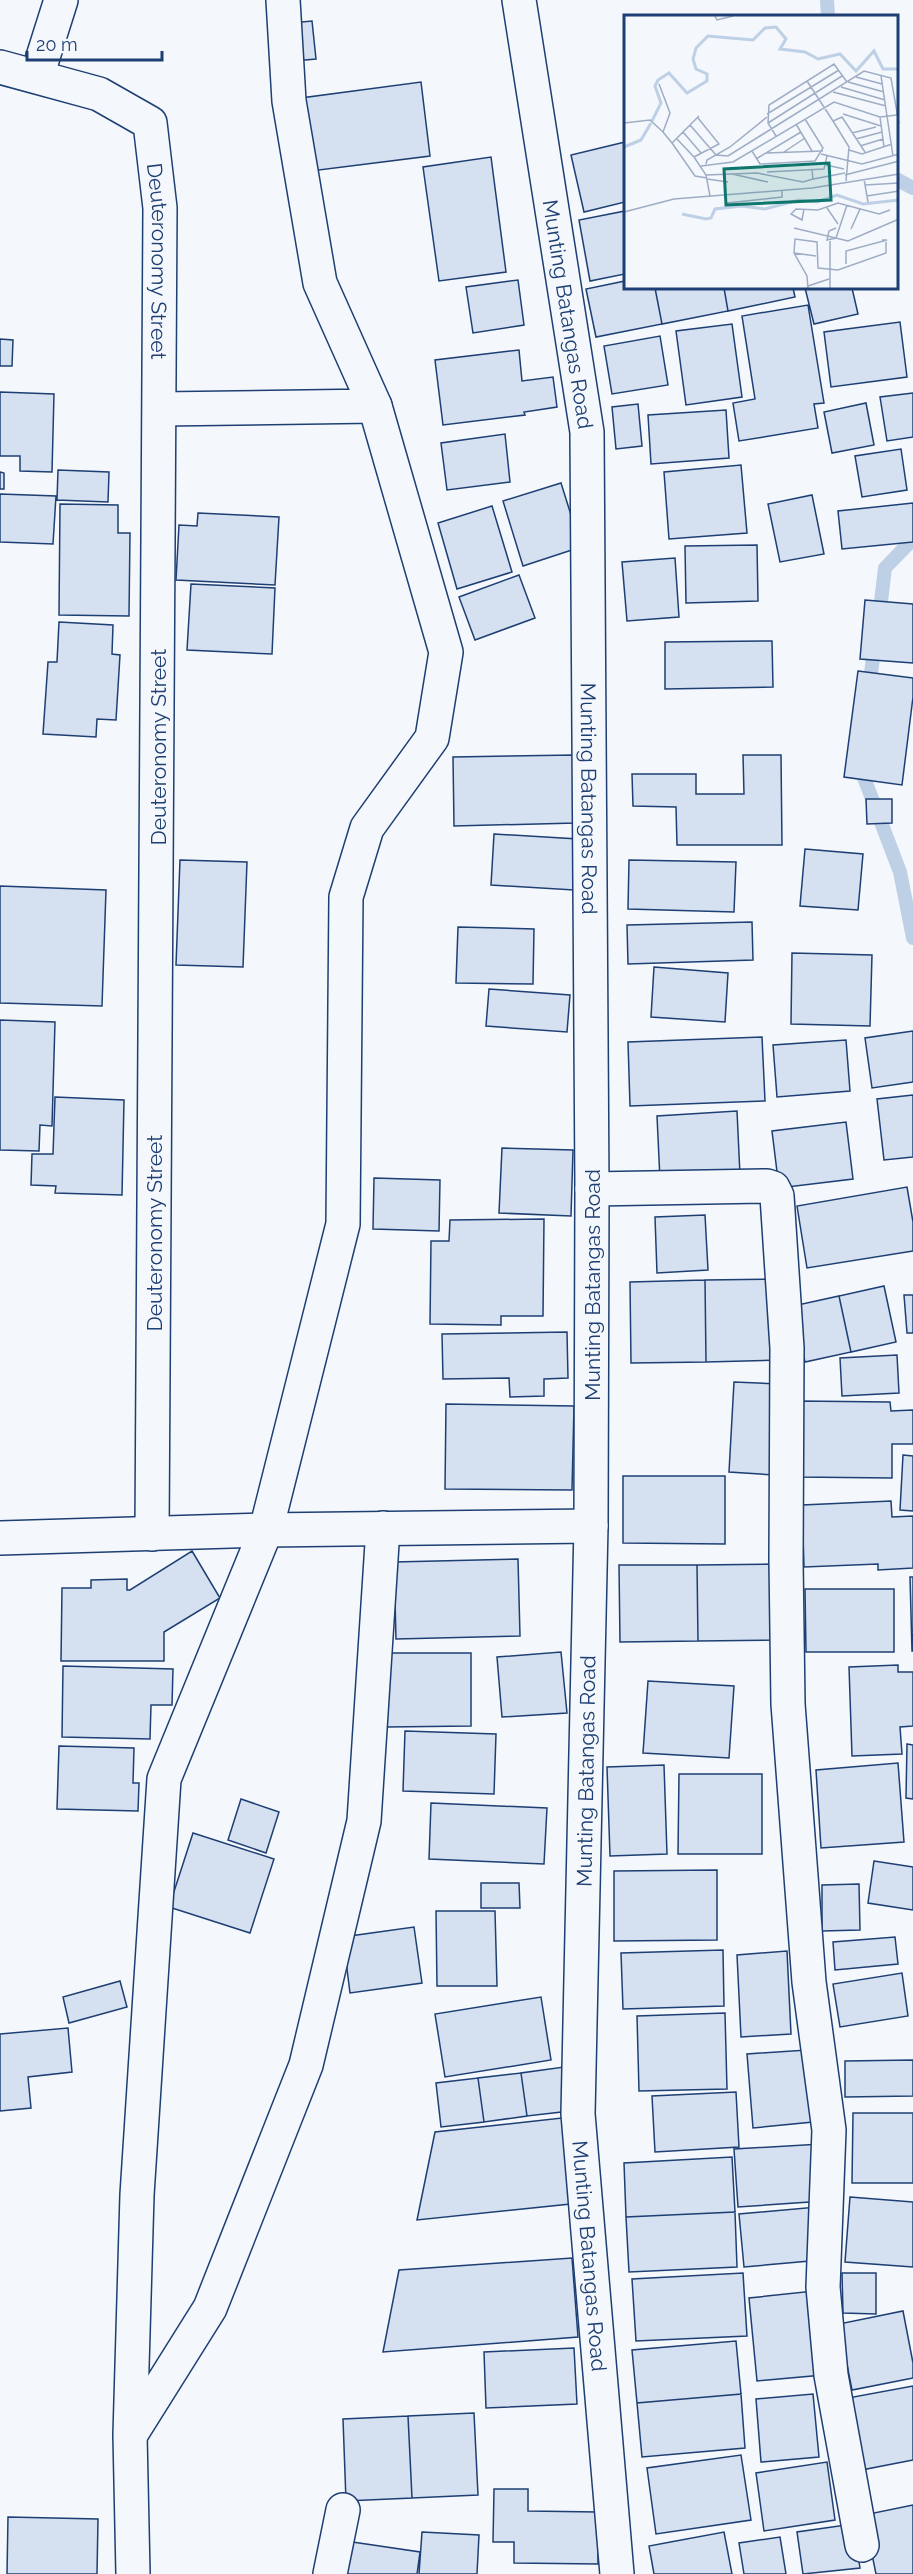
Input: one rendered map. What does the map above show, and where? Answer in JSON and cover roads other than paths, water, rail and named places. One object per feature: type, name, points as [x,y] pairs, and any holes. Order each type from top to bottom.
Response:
[{"type":"street","points":[[37,76],[61,0]]},
{"type":"street","points":[[133,2574],[130,2435],[137,2195],[164,1779],[266,1530],[343,1224],[346,897],[367,828],[432,738],[446,652],[375,406],[320,283],[290,101],[283,0]]},
{"type":"street","name":"Munting Batangas Road","points":[[519,0],[587,432],[592,1189],[591,1526],[578,2114],[617,2574]]},
{"type":"street","name":"Deuteronomy Street","points":[[0,68],[99,94],[150,123],[160,208],[152,1534]]},
{"type":"street","points":[[160,409],[375,406]]},
{"type":"street","points":[[592,1189],[767,1186],[773,1188],[777,1196],[787,1348],[788,1704],[809,1982],[829,2130],[823,2287],[831,2375],[862,2544]]},
{"type":"street","points":[[0,1538],[266,1530],[591,1526]]},
{"type":"street","points":[[130,2435],[210,2308],[306,2065],[364,1821],[383,1528]]},
{"type":"street","points":[[330,2574],[343,2510]]},
{"type":"waterway","points":[[827,0],[828,15]]},
{"type":"waterway","points":[[898,180],[913,188]]},
{"type":"waterway","points":[[879,618],[885,568],[913,539]]},
{"type":"waterway","points":[[869,689],[875,642]]},
{"type":"waterway","points":[[864,762],[863,775],[900,872],[913,938]]}]
